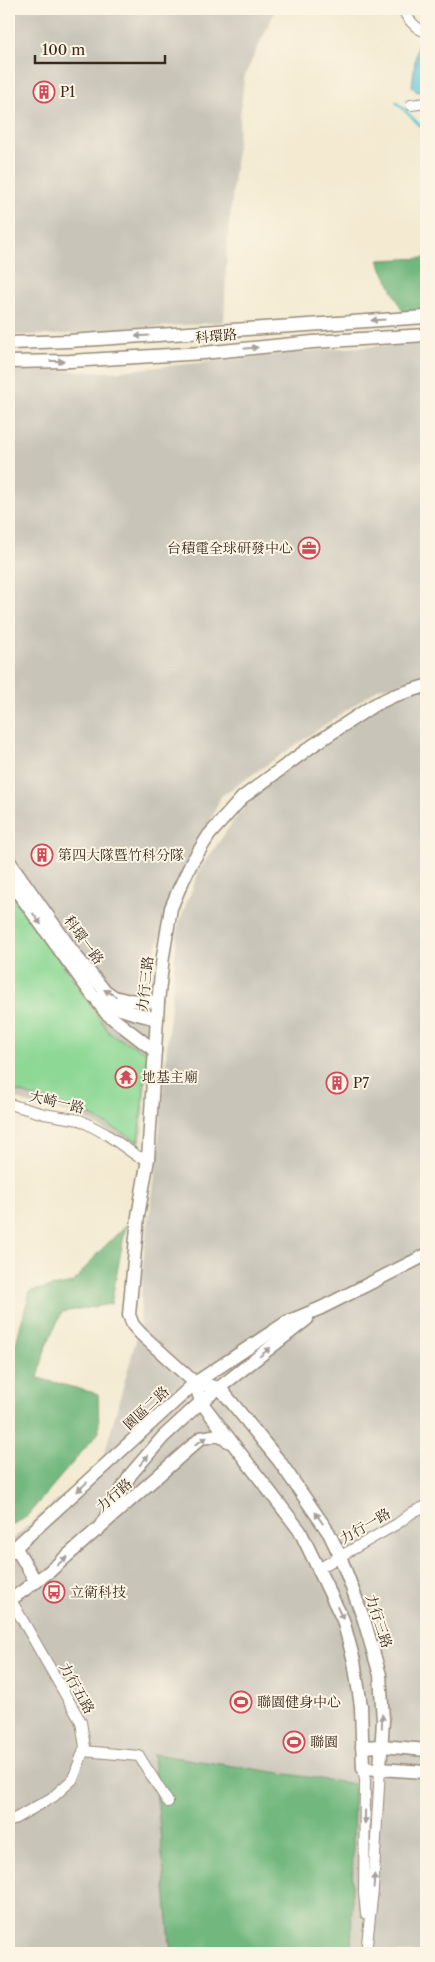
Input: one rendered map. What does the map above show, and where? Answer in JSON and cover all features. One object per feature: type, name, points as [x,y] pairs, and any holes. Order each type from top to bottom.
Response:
[{"type":"street","points":[[404,9],[406,17],[426,32]]},
{"type":"street","points":[[411,105],[426,103]]},
{"type":"street","name":"科環路","points":[[9,342],[69,341],[426,317]]},
{"type":"street","name":"科環路","points":[[9,362],[70,361],[202,353],[313,342],[426,335]]},
{"type":"street","name":"力行三路","points":[[368,1929],[364,1893],[365,1780],[361,1706],[354,1661],[343,1620],[300,1530],[201,1402],[195,1383],[133,1326],[129,1315],[138,1216],[148,1159],[158,1002],[166,927],[170,908],[192,862],[209,835],[243,797],[312,746],[374,705],[393,696],[426,686]]},
{"type":"street","name":"科環一路","points":[[9,861],[76,956],[104,990],[114,997],[126,1000],[158,1002]]},
{"type":"street","name":"科環一路","points":[[9,880],[94,996],[108,1005],[123,1011],[157,1019]]},
{"type":"street","points":[[94,996],[106,1013],[155,1050]]},
{"type":"street","name":"大崎一路","points":[[9,1104],[37,1112],[80,1120],[106,1134],[137,1156],[148,1159]]},
{"type":"street","name":"園區二路","points":[[11,1552],[195,1383],[287,1322],[321,1308],[426,1255]]},
{"type":"street","name":"園區二路","points":[[98,1530],[132,1474],[163,1436],[201,1402],[321,1308]]},
{"type":"street","points":[[195,1383],[220,1388]]},
{"type":"street","name":"力行三路","points":[[220,1388],[280,1462],[329,1533],[340,1556],[364,1620],[380,1675],[383,1720],[382,1746],[373,1890],[366,1953]]},
{"type":"street","name":"力行路","points":[[10,1600],[36,1582],[98,1530],[201,1438],[218,1435],[225,1438],[241,1453]]},
{"type":"street","name":"力行一路","points":[[318,1569],[426,1506]]},
{"type":"street","points":[[11,1552],[36,1582]]},
{"type":"street","name":"力行五路","points":[[9,1822],[53,1797],[73,1779],[85,1747],[81,1722],[10,1600]]},
{"type":"street","points":[[362,1747],[382,1746],[426,1750]]},
{"type":"street","points":[[83,1751],[139,1756],[168,1802]]},
{"type":"street","points":[[363,1768],[426,1772]]},
{"type":"shaded area","points":[[9,9],[276,9],[244,77],[227,246],[224,322],[53,335],[9,335]]},
{"type":"shaded area","points":[[426,343],[426,678],[379,688],[221,796],[156,948],[141,1149],[73,1113],[32,1105],[9,1096],[9,369],[111,372],[329,349]]},
{"type":"shaded area","points":[[426,682],[426,1953],[9,1953],[9,1542],[102,1462],[140,1326],[143,1260],[156,1170],[178,925],[200,869],[235,819],[282,764],[315,735],[386,691]]},
{"type":"green space","points":[[426,258],[426,314],[405,316],[378,260]]},
{"type":"green space","points":[[9,892],[68,972],[110,1034],[148,1053],[138,1141],[81,1111],[9,1089]]},
{"type":"green space","points":[[126,1225],[111,1304],[62,1312],[46,1346],[38,1378],[98,1394],[99,1432],[25,1518],[9,1526],[9,1368],[30,1291],[73,1283],[98,1253]]},
{"type":"green space","points":[[153,1754],[354,1784],[351,1953],[171,1953]]},
{"type":"water","points":[[417,45],[426,48],[426,90],[417,92],[412,86]]},
{"type":"waterway","points":[[396,102],[426,131]]},
{"type":"place","name":"P1","points":[[44,92]]},
{"type":"place","name":"台積電全球研發中心","points":[[309,548]]},
{"type":"place","name":"第四大隊暨竹科分隊","points":[[42,855]]},
{"type":"place","name":"地基主廟","points":[[126,1077]]},
{"type":"place","name":"P7","points":[[337,1083]]},
{"type":"place","name":"立衛科技","points":[[54,1592]]},
{"type":"place","name":"聯園健身中心","points":[[241,1702]]},
{"type":"place","name":"聯園","points":[[294,1742]]}]
